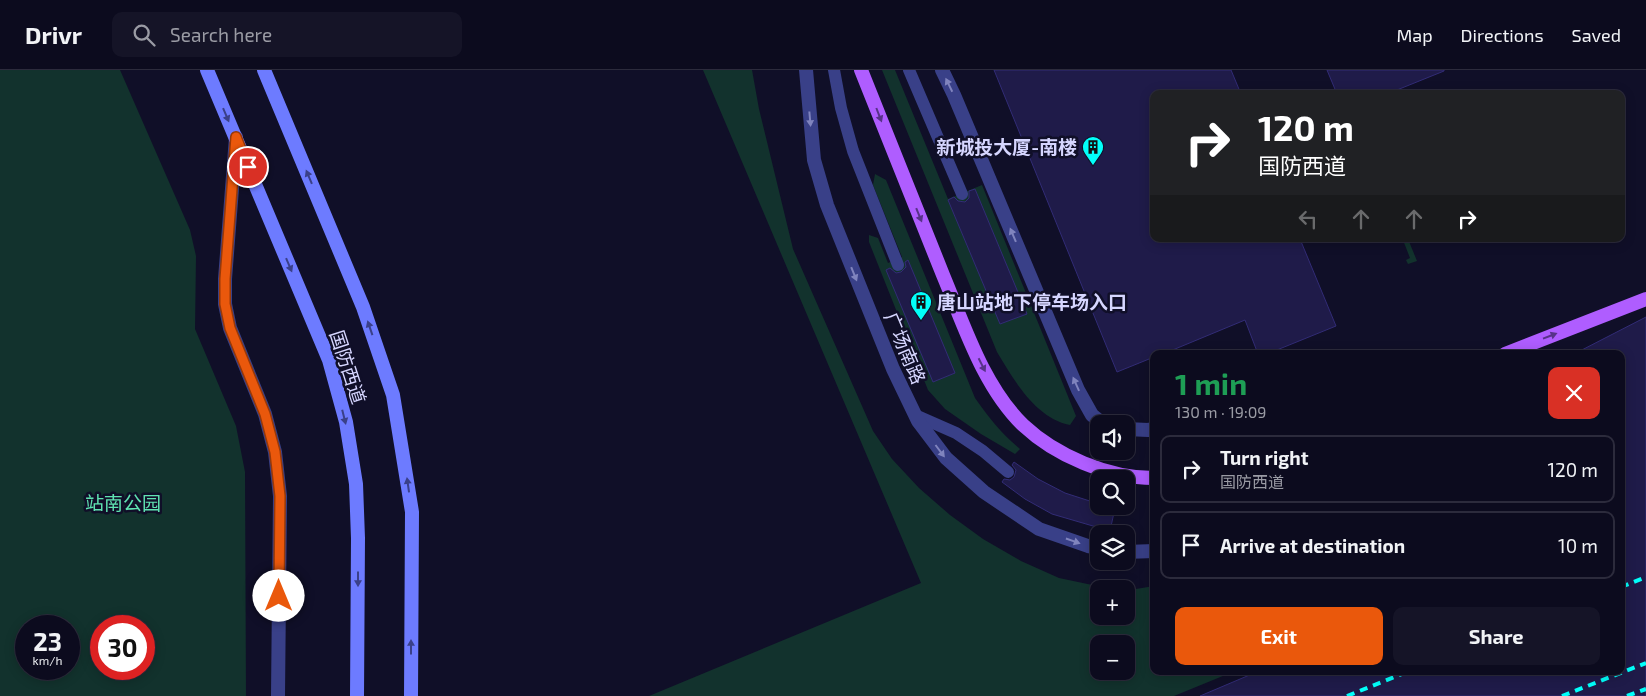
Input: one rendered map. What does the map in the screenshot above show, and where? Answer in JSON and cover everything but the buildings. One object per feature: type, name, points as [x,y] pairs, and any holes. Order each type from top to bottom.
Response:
[{"type":"main road","name":"国防西道","points":[[207,70],[329,360],[346,422],[356,484],[358,696]]},
{"type":"main road","name":"国防西道","points":[[264,70],[363,307],[393,395],[412,512],[411,696]]},
{"type":"main road","points":[[862,70],[900,170],[973,347],[996,392],[1022,424],[1050,446],[1079,462],[1113,472],[1150,477]]},
{"type":"main road","points":[[1515,350],[1646,299]]},
{"type":"street","name":"广场南路","points":[[806,70],[814,160],[827,205],[893,369],[915,416],[946,458],[984,492],[1039,529],[1090,546]]},
{"type":"street","points":[[942,70],[1078,390],[1092,415]]},
{"type":"street","points":[[236,137],[225,279],[225,304],[230,328],[265,414],[275,452],[280,496],[278,696]]},
{"type":"street","points":[[1135,429],[1150,430]]},
{"type":"street","points":[[1135,552],[1150,551]]},
{"type":"lane","points":[[834,70],[841,108],[853,151],[898,265]]},
{"type":"lane","points":[[910,70],[962,194]]},
{"type":"lane","points":[[915,416],[956,433],[983,451],[1008,472]]},
{"type":"green space","name":"站南公园","points":[[0,70],[120,70],[190,230],[196,256],[195,329],[236,426],[245,472],[246,696],[0,696]]},
{"type":"green space","points":[[703,70],[752,70],[759,109],[793,249],[873,431],[892,459],[919,488],[950,515],[983,539],[1021,561],[1059,578],[1090,585],[1090,625],[1135,625],[1135,589],[1150,587],[1150,675],[1225,675],[1174,696],[649,696],[921,583]]},
{"type":"green space","points":[[882,70],[895,70],[948,199],[982,185],[1076,416],[1070,425],[1046,415],[1036,406],[1018,386],[997,352]]},
{"type":"green space","points":[[875,174],[886,180],[975,398],[1007,438],[1020,449],[1015,454],[981,434],[945,409],[928,390],[869,242],[869,235],[878,238],[888,263],[902,257],[873,185]]},
{"type":"green space","points":[[1404,242],[1409,242],[1417,261],[1408,264],[1406,260],[1410,258]]},
{"type":"railway","points":[[1625,585],[1646,577]]},
{"type":"railway","points":[[1625,671],[1646,663]]},
{"type":"railway","points":[[1347,696],[1399,675]]},
{"type":"railway","points":[[1562,696],[1615,675]]},
{"type":"railway","points":[[1627,696],[1646,689]]},
{"type":"place","name":"新城投大厦-南楼","points":[[1093,166]]},
{"type":"place","name":"唐山站地下停车场入口","points":[[921,321]]},
{"type":"route","points":[[248,167],[236,137],[225,279],[225,304],[230,328],[265,414],[275,452],[280,496],[279,596]]}]
